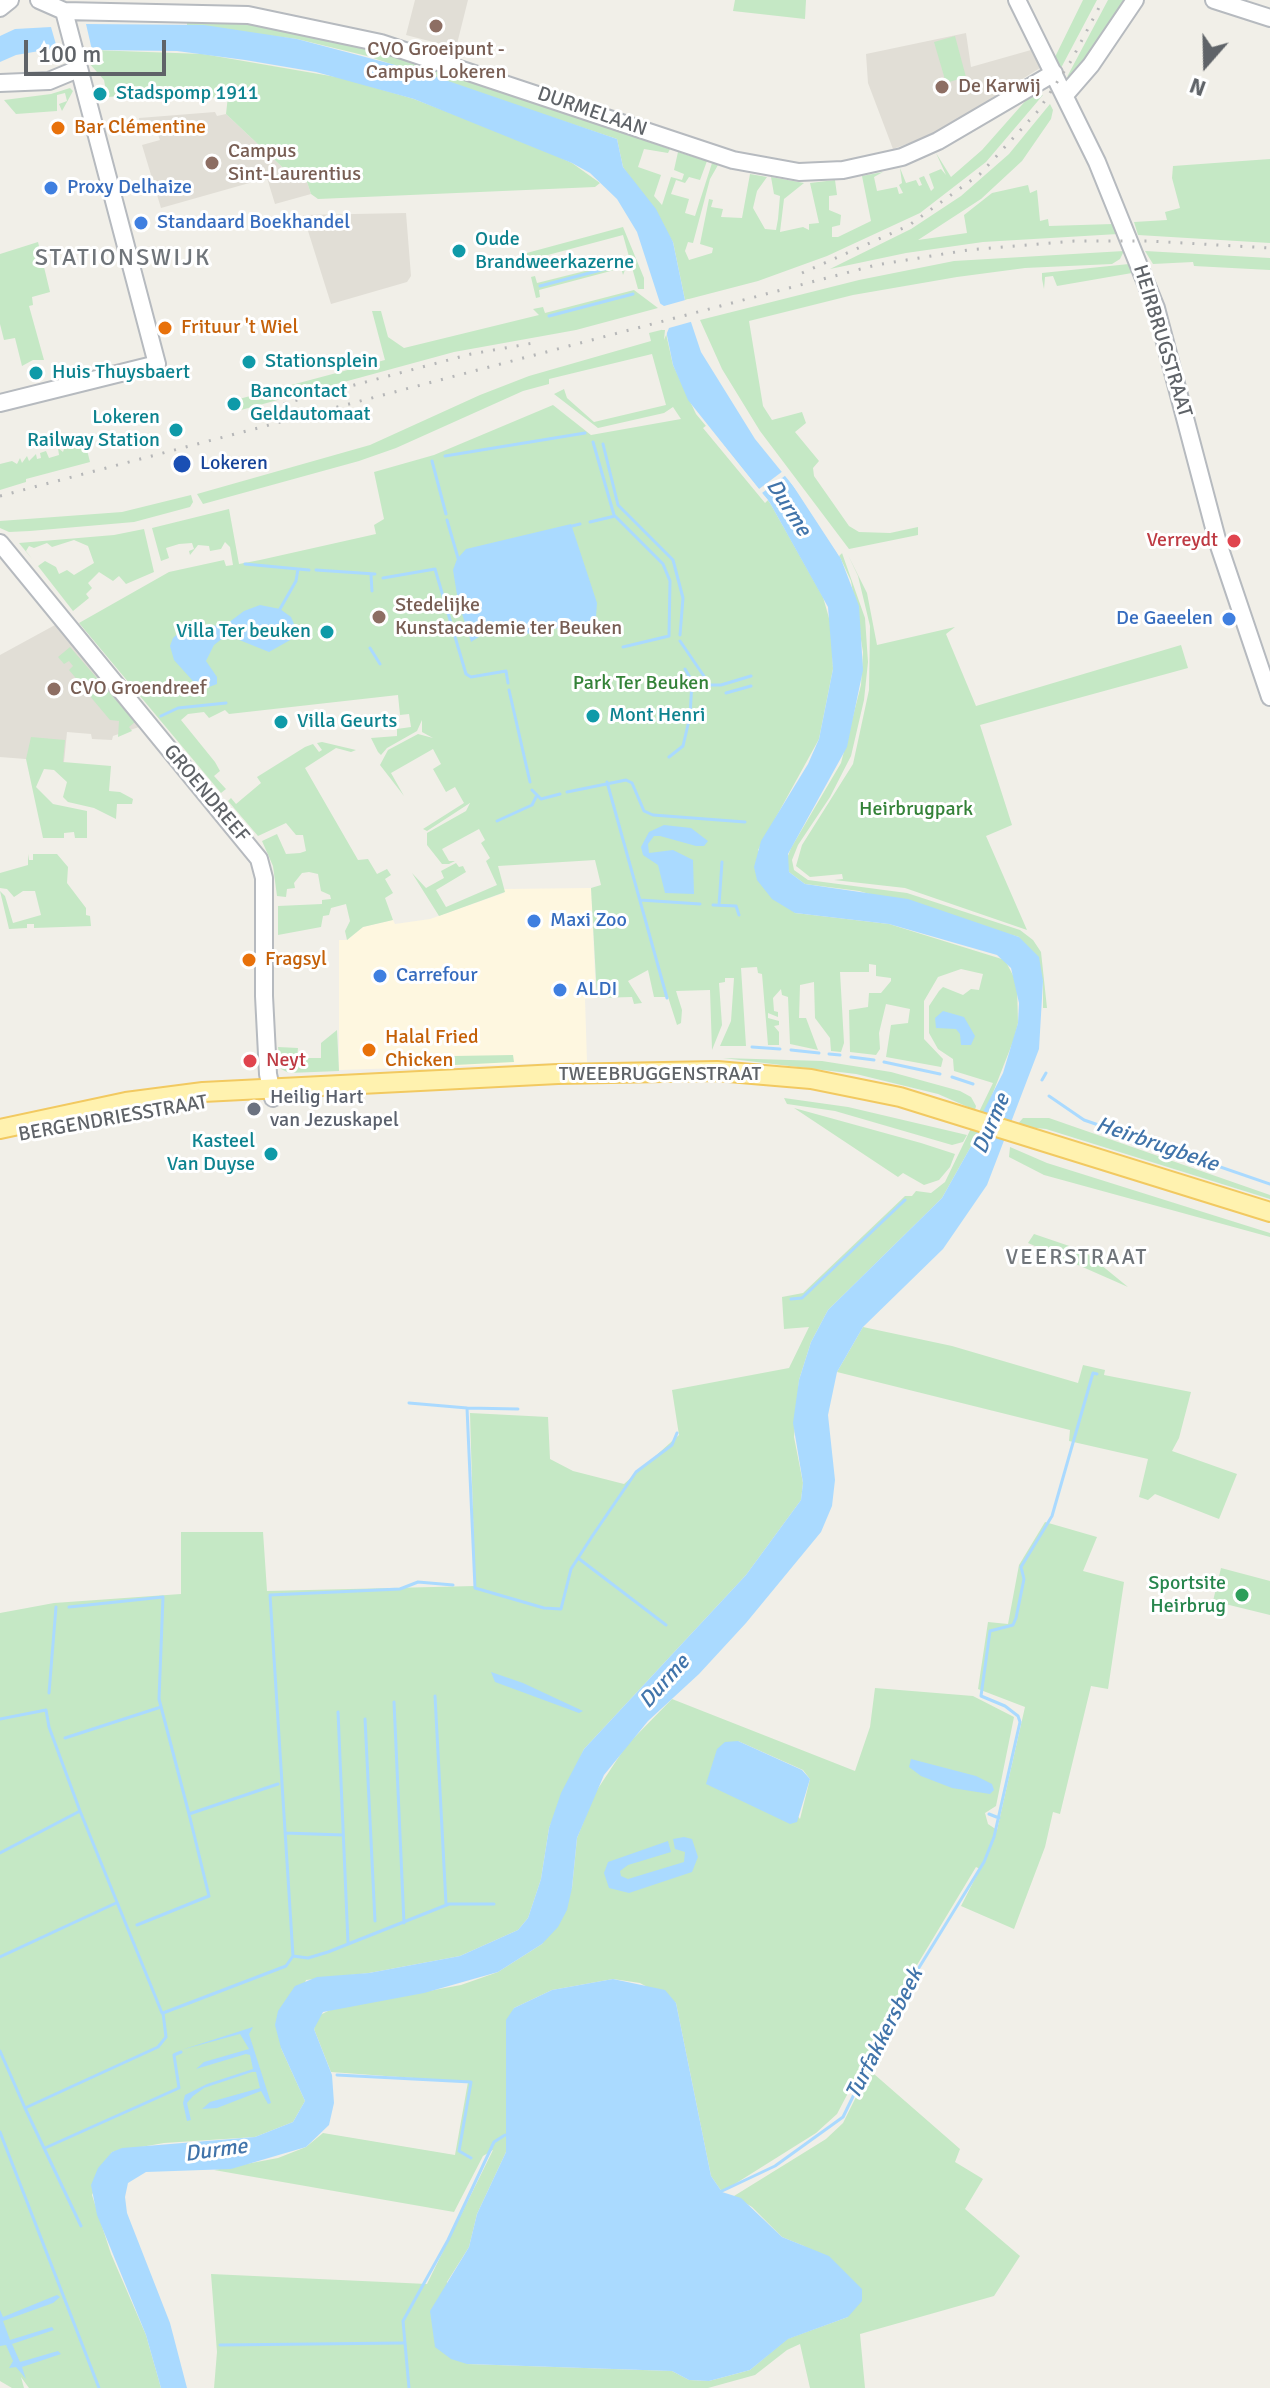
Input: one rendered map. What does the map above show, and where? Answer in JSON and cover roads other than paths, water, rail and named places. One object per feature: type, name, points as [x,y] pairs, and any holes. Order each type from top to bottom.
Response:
[{"type":"main road","name":"TWEEBRUGGENSTRAAT","points":[[272,1093],[717,1080],[834,1092],[971,1122],[1270,1212]]},
{"type":"main road","name":"BERGENDRIESSTRAAT","points":[[0,1129],[161,1097],[272,1093]]},
{"type":"main road","name":"BERGENDRIESSTRAAT","points":[[0,1139],[137,1111],[272,1093]]},
{"type":"main road","name":"TWEEBRUGGENSTRAAT","points":[[1014,1135],[1270,1220]]},
{"type":"street","points":[[0,8],[10,0]]},
{"type":"street","points":[[3,405],[157,364],[64,11],[39,0]]},
{"type":"street","name":"HEIRBRUGSTRAAT","points":[[1017,0],[1097,162],[1156,308],[1218,543],[1270,697]]},
{"type":"street","points":[[1065,95],[1091,65],[1135,0]]},
{"type":"street","points":[[1214,0],[1270,18]]},
{"type":"street","name":"DURMELAAN","points":[[64,11],[223,12],[293,23],[406,49],[733,160],[799,172],[843,170],[902,157],[938,141],[1054,73]]},
{"type":"street","points":[[0,83],[49,81],[78,69]]},
{"type":"street","name":"GROENDREEF","points":[[0,543],[259,859],[264,878],[264,996],[272,1093]]},
{"type":"water","name":"Durme","points":[[86,24],[204,25],[297,39],[422,72],[617,139],[623,167],[656,209],[673,242],[687,310],[701,352],[755,439],[816,514],[841,559],[859,606],[863,670],[847,747],[788,854],[789,872],[805,884],[908,899],[1019,937],[1039,957],[1043,981],[1039,1049],[987,1185],[943,1249],[863,1327],[837,1372],[828,1415],[835,1480],[832,1506],[821,1532],[746,1623],[699,1674],[648,1721],[604,1775],[577,1838],[572,1888],[567,1910],[558,1927],[542,1944],[498,1972],[424,1993],[323,2012],[314,2029],[332,2075],[334,2103],[329,2125],[306,2147],[231,2169],[146,2172],[128,2183],[125,2197],[127,2213],[170,2323],[187,2388],[161,2388],[146,2335],[97,2215],[91,2185],[98,2168],[112,2152],[122,2148],[255,2137],[293,2122],[305,2101],[281,2048],[275,2025],[278,2011],[295,1986],[317,1977],[369,1973],[460,1956],[518,1930],[528,1918],[541,1879],[549,1828],[561,1793],[584,1749],[746,1575],[801,1500],[803,1483],[793,1423],[799,1380],[811,1342],[828,1310],[942,1198],[974,1141],[983,1112],[1003,1073],[1018,1023],[1019,1003],[1011,968],[997,955],[889,924],[795,913],[772,899],[757,880],[754,867],[761,841],[808,764],[819,739],[833,669],[828,607],[770,503],[688,400],[673,365],[661,306],[637,232],[617,199],[590,173],[572,163],[414,99],[316,72],[245,60],[177,51],[92,50]]},
{"type":"water","points":[[51,27],[57,48],[16,55],[0,62],[0,36],[15,29]]},
{"type":"water","points":[[571,524],[597,603],[596,617],[590,622],[526,634],[507,626],[493,628],[471,642],[458,601],[453,570],[457,559],[466,549]]},
{"type":"water","points":[[260,605],[280,609],[291,617],[294,624],[292,639],[269,652],[232,637],[223,638],[214,645],[206,661],[217,677],[217,684],[201,690],[174,660],[170,646],[173,638],[196,625],[224,626],[244,611]]},
{"type":"water","points":[[664,825],[691,828],[708,841],[704,846],[696,846],[654,836],[648,844],[649,853],[673,850],[693,860],[694,894],[665,893],[658,865],[643,855],[641,847],[649,832]]},
{"type":"water","points":[[943,1011],[964,1017],[975,1036],[971,1045],[961,1045],[956,1029],[936,1028],[935,1018]]},
{"type":"water","points":[[491,1672],[583,1711],[579,1713],[495,1682]]},
{"type":"water","points":[[738,1741],[802,1770],[810,1779],[797,1822],[790,1824],[706,1784],[717,1749],[725,1742]]},
{"type":"water","points":[[911,1759],[976,1776],[992,1784],[994,1790],[990,1794],[952,1788],[921,1776],[909,1767]]},
{"type":"water","points":[[673,1839],[692,1839],[698,1857],[692,1872],[629,1893],[609,1888],[604,1873],[608,1862],[668,1841],[671,1852],[628,1865],[620,1871],[621,1876],[628,1879],[684,1862],[685,1852],[675,1849]]},
{"type":"water","points":[[613,1979],[665,1990],[676,2003],[711,2176],[722,2192],[741,2198],[782,2237],[829,2256],[862,2289],[862,2301],[848,2317],[788,2339],[750,2370],[709,2381],[689,2380],[672,2371],[467,2364],[451,2359],[435,2347],[430,2311],[469,2247],[477,2214],[506,2152],[506,2020],[514,2008],[552,1990]]},
{"type":"water","points":[[253,2027],[249,2034],[271,2103],[268,2104],[261,2091],[217,2108],[202,2109],[210,2102],[260,2088],[256,2072],[252,2072],[204,2088],[193,2096],[187,2103],[191,2120],[187,2121],[183,2103],[185,2095],[207,2084],[253,2069],[250,2055],[246,2054],[196,2069],[204,2062],[249,2049],[240,2034],[181,2050]]},
{"type":"water","points":[[57,2295],[60,2297],[53,2303],[3,2321],[10,2340],[52,2327],[54,2330],[12,2344],[20,2362],[58,2351],[61,2354],[22,2367],[26,2379],[16,2367],[9,2368],[13,2361],[6,2345],[0,2346],[0,2310],[3,2317]]},
{"type":"waterway","points":[[540,286],[620,265]]},
{"type":"waterway","points":[[549,316],[633,294]]},
{"type":"waterway","points":[[445,456],[585,433]]},
{"type":"waterway","points":[[593,442],[614,515],[663,564],[670,581],[669,636],[623,647]]},
{"type":"waterway","points":[[603,444],[618,505],[673,560],[683,598],[680,635]]},
{"type":"waterway","points":[[432,461],[446,514]]},
{"type":"waterway","points":[[590,522],[615,516]]},
{"type":"waterway","points":[[447,520],[458,558]]},
{"type":"waterway","points":[[572,526],[580,524]]},
{"type":"waterway","points":[[245,564],[309,570]]},
{"type":"waterway","points":[[280,609],[296,581],[298,569]]},
{"type":"waterway","points":[[383,578],[435,569],[466,674],[471,677],[506,671],[508,683]]},
{"type":"waterway","points":[[316,570],[375,574]]},
{"type":"waterway","points":[[371,575],[372,591]]},
{"type":"waterway","points":[[680,641],[710,685],[751,676]]},
{"type":"waterway","points":[[370,648],[380,664]]},
{"type":"waterway","points":[[669,757],[683,746],[690,716],[692,681],[685,669]]},
{"type":"waterway","points":[[726,693],[751,686]]},
{"type":"waterway","points":[[509,690],[530,782]]},
{"type":"waterway","points":[[161,716],[178,708],[226,703]]},
{"type":"waterway","points":[[567,792],[626,780],[632,783],[644,811],[653,815],[745,822]]},
{"type":"waterway","points":[[607,782],[667,998]]},
{"type":"waterway","points":[[532,790],[541,799],[560,794]]},
{"type":"waterway","points":[[497,821],[532,805],[536,797]]},
{"type":"waterway","points":[[719,905],[722,862]]},
{"type":"waterway","points":[[640,900],[700,904]]},
{"type":"waterway","points":[[713,905],[736,906],[739,915]]},
{"type":"waterway","points":[[752,1047],[780,1049]]},
{"type":"waterway","points":[[791,1050],[819,1053]]},
{"type":"waterway","points":[[829,1054],[840,1055]]},
{"type":"waterway","points":[[851,1057],[874,1060]]},
{"type":"waterway","points":[[884,1062],[940,1074]]},
{"type":"waterway","points":[[1042,1080],[1046,1073]]},
{"type":"waterway","points":[[952,1077],[973,1084]]},
{"type":"waterway","name":"Heirbrugbeke","points":[[1049,1096],[1084,1120],[1270,1184]]},
{"type":"waterway","points":[[791,1299],[802,1298],[905,1200]]},
{"type":"waterway","name":"Turfakkersbeek","points":[[720,2192],[775,2166],[843,2117],[904,1992],[984,1862],[994,1837],[1020,1722],[1018,1716],[1005,1706],[981,1696],[990,1631],[1013,1625],[1016,1618],[1024,1579],[1021,1567],[1052,1516],[1093,1373],[1097,1374]]},
{"type":"waterway","points":[[409,1403],[467,1408]]},
{"type":"waterway","points":[[518,1409],[467,1408],[475,1588],[544,1608],[561,1609],[571,1569],[593,1535],[636,1472],[672,1445],[677,1433]]},
{"type":"waterway","points":[[578,1558],[666,1625]]},
{"type":"waterway","points":[[0,2051],[25,2108],[158,2047],[166,2037],[163,2013],[286,1966],[293,1956],[270,1595],[400,1589],[418,1582],[453,1585]]},
{"type":"waterway","points":[[69,1607],[163,1597],[159,1699],[189,1814]]},
{"type":"waterway","points":[[49,1693],[56,1607]]},
{"type":"waterway","points":[[435,1696],[446,1904]]},
{"type":"waterway","points":[[394,1702],[404,1923]]},
{"type":"waterway","points":[[65,1738],[161,1707]]},
{"type":"waterway","points":[[0,1719],[46,1710],[49,1727],[80,1811],[162,2013]]},
{"type":"waterway","points":[[338,1712],[348,1943]]},
{"type":"waterway","points":[[365,1719],[375,1921]]},
{"type":"waterway","points":[[137,1925],[209,1896],[189,1814],[278,1784]]},
{"type":"waterway","points":[[0,1853],[80,1811]]},
{"type":"waterway","points":[[989,1814],[999,1818]]},
{"type":"waterway","points":[[285,1833],[343,1835]]},
{"type":"waterway","points":[[0,1957],[116,1903]]},
{"type":"waterway","points":[[293,1956],[308,1958],[328,1952],[449,1904],[494,1904]]},
{"type":"waterway","points":[[45,2148],[179,2088],[174,2055],[181,2052]]},
{"type":"waterway","points":[[337,2075],[471,2082],[459,2151],[471,2158]]},
{"type":"waterway","points":[[25,2108],[81,2226]]},
{"type":"waterway","points":[[0,2132],[99,2388]]},
{"type":"waterway","name":"Turfakkersbeek","points":[[409,2388],[403,2321],[448,2240],[494,2142],[505,2135]]},
{"type":"waterway","points":[[220,2345],[403,2343]]},
{"type":"railway","points":[[802,273],[908,226],[980,174],[1038,111],[1071,61],[1103,0]]},
{"type":"railway","points":[[0,496],[876,265],[968,250],[1074,241],[1149,241],[1270,248]]},
{"type":"railway","points":[[249,413],[471,354],[539,342]]},
{"type":"place","name":"CVO Groeipunt - Campus Lokeren","points":[[436,26]]},
{"type":"place","name":"De Karwij","points":[[942,87]]},
{"type":"place","name":"Stadspomp 1911","points":[[100,94]]},
{"type":"place","name":"Bar Clémentine","points":[[58,128]]},
{"type":"place","name":"Campus Sint-Laurentius","points":[[212,163]]},
{"type":"place","name":"Proxy Delhaize","points":[[51,188]]},
{"type":"place","name":"Standaard Boekhandel","points":[[141,223]]},
{"type":"place","name":"Oude Brandweerkazerne","points":[[459,251]]},
{"type":"place","name":"Frituur 't Wiel","points":[[165,328]]},
{"type":"place","name":"Stationsplein","points":[[249,362]]},
{"type":"place","name":"Huis Thuysbaert","points":[[36,373]]},
{"type":"place","name":"Bancontact Geldautomaat","points":[[234,404]]},
{"type":"place","name":"Lokeren Railway Station","points":[[176,430]]},
{"type":"place","name":"Lokeren","points":[[182,464]]},
{"type":"place","name":"Verreydt","points":[[1234,541]]},
{"type":"place","name":"Stedelijke Kunstacademie ter Beuken","points":[[379,617]]},
{"type":"place","name":"De Gaeelen","points":[[1229,619]]},
{"type":"place","name":"Villa Ter beuken","points":[[327,632]]},
{"type":"place","name":"CVO Groendreef","points":[[54,689]]},
{"type":"place","name":"Mont Henri","points":[[593,716]]},
{"type":"place","name":"Villa Geurts","points":[[281,722]]},
{"type":"place","name":"Maxi Zoo","points":[[534,921]]},
{"type":"place","name":"Fragsyl","points":[[249,960]]},
{"type":"place","name":"Carrefour","points":[[380,976]]},
{"type":"place","name":"ALDI","points":[[560,990]]},
{"type":"place","name":"Halal Fried Chicken","points":[[369,1050]]},
{"type":"place","name":"Neyt","points":[[250,1061]]},
{"type":"place","name":"Heilig Hart van Jezuskapel","points":[[254,1109]]},
{"type":"place","name":"Kasteel Van Duyse","points":[[271,1154]]},
{"type":"place","name":"Sportsite Heirbrug","points":[[1242,1595]]},
{"type":"district","name":"STATIONSWIJK","points":[[123,259]]},
{"type":"district","name":"VEERSTRAAT","points":[[1077,1258]]},
{"type":"park label","name":"Park Ter Beuken","points":[[641,684]]},
{"type":"park label","name":"Heirbrugpark","points":[[916,810]]}]
